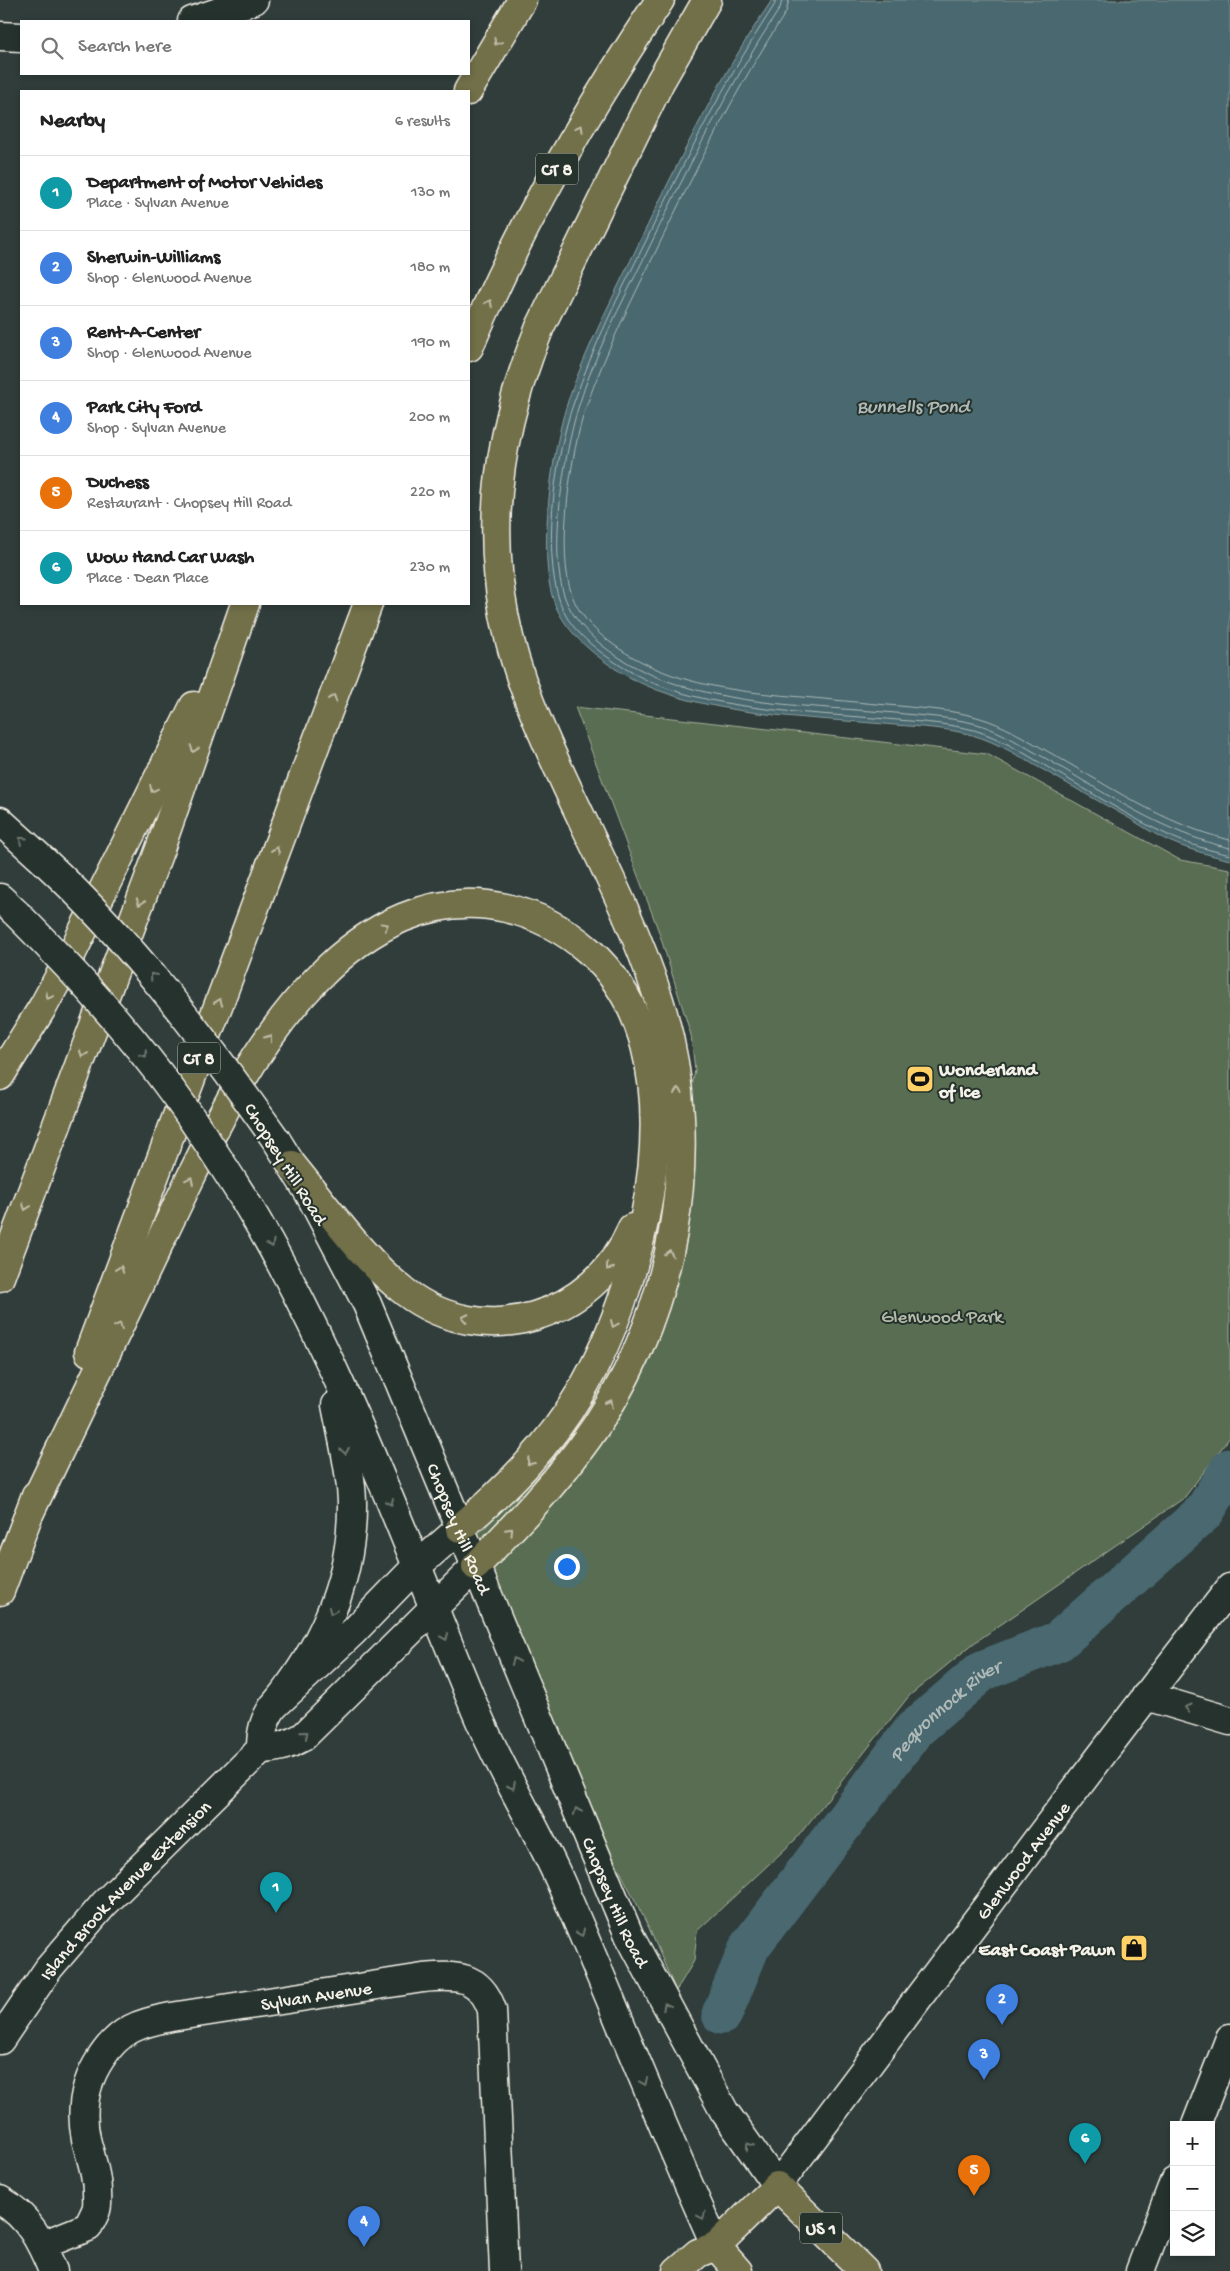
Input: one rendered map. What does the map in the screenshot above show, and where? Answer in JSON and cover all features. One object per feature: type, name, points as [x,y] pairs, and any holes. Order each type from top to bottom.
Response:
[{"type":"main road","points":[[195,20],[254,0]]},
{"type":"main road","points":[[469,90],[522,0]]},
{"type":"main road","name":"CT 8","points":[[470,345],[511,257],[551,179],[593,105],[660,0]]},
{"type":"main road","points":[[326,1352],[350,1479],[352,1502],[348,1552],[343,1578],[326,1628],[302,1668],[273,1706],[265,1720],[260,1749],[276,1749],[303,1737],[434,1609],[553,1483],[581,1448],[606,1410],[628,1370],[646,1329],[660,1287],[677,1206],[680,1159],[680,1108],[667,1027],[639,944],[543,733],[518,670],[508,634],[500,587],[497,559],[496,504],[498,476],[509,418],[522,374],[540,327],[660,82],[707,0]]},
{"type":"main road","points":[[0,36],[20,37]]},
{"type":"main road","points":[[0,1076],[35,1021],[72,953],[245,605]]},
{"type":"main road","points":[[0,1277],[161,846],[245,605]]},
{"type":"main road","name":"CT 8","points":[[0,1591],[368,605]]},
{"type":"main road","name":"Chopsey Hill Road","points":[[0,821],[44,861],[111,929],[168,993],[219,1059],[292,1165],[330,1230],[367,1304],[629,1935],[724,2111],[777,2186],[864,2271]]},
{"type":"main road","points":[[30,1512],[204,1150],[238,1088],[272,1034],[302,996],[331,965],[396,919],[434,906],[474,903],[514,910],[538,918],[579,942],[596,957],[618,986],[633,1012],[641,1034],[652,1084],[655,1111],[654,1158],[647,1201],[629,1279],[617,1318],[600,1356],[556,1431],[502,1491],[416,1566],[353,1632],[273,1706]]},
{"type":"main road","points":[[8,906],[74,971],[145,1056],[196,1124],[246,1202],[290,1278],[326,1352],[484,1729],[559,1879],[688,2186],[715,2259],[738,2271]]},
{"type":"main road","points":[[292,1165],[370,1259],[387,1278],[407,1294],[430,1307],[453,1316],[502,1322],[525,1320],[546,1314],[564,1305],[581,1294],[610,1267],[621,1251],[638,1215],[654,1158]]},
{"type":"main road","name":"Glenwood Avenue","points":[[677,2271],[698,2253],[715,2259],[777,2186],[950,1958],[1019,1862],[1230,1588]]},
{"type":"main road","points":[[1146,1696],[1230,1720]]},
{"type":"main road","name":"Island Brook Avenue Extension","points":[[0,2040],[49,1968],[104,1904],[260,1749]]},
{"type":"main road","name":"Sylvan Avenue","points":[[42,2244],[88,2227],[97,2209],[97,2177],[86,2138],[84,2100],[90,2079],[97,2065],[116,2039],[131,2028],[171,2017],[423,1978],[455,1976],[467,1979],[480,1987],[492,2010],[504,2271]]},
{"type":"main road","points":[[1198,2121],[1230,2038]]},
{"type":"main road","points":[[1140,2271],[1170,2192]]},
{"type":"main road","points":[[0,2200],[22,2216],[42,2244],[54,2271]]},
{"type":"green space","name":"Glenwood Park","points":[[575,707],[987,754],[1180,860],[1230,869],[1230,1437],[1184,1498],[974,1643],[909,1696],[796,1839],[697,1931],[694,1961],[676,1991],[649,1928],[511,1656],[466,1546],[547,1467],[619,1358],[665,1239],[695,1070],[691,1035],[659,932]]},
{"type":"water","name":"Bunnells Pond","points":[[772,0],[1230,0],[1230,860],[1192,850],[1164,839],[1010,751],[972,735],[934,728],[757,713],[688,700],[656,690],[627,676],[594,654],[566,625],[559,614],[549,582],[547,531],[552,473],[562,421],[568,401],[602,320],[686,148],[735,58]]},
{"type":"waterway","name":"Pequonnock River","points":[[722,2014],[750,1946],[914,1730],[982,1671],[1059,1641],[1204,1512],[1230,1469]]},
{"type":"place","name":"Wonderland of Ice","points":[[920,1079]]},
{"type":"place","name":"Department of Motor Vehicles","points":[[276,1913]]},
{"type":"place","name":"East Coast Pawn","points":[[1134,1948]]},
{"type":"place","name":"Sherwin-Williams","points":[[1002,2025]]},
{"type":"place","name":"Rent-A-Center","points":[[984,2080]]},
{"type":"place","name":"Wow Hand Car Wash","points":[[1085,2164]]},
{"type":"place","name":"Duchess","points":[[974,2196]]},
{"type":"place","name":"Park City Ford","points":[[364,2247]]}]
